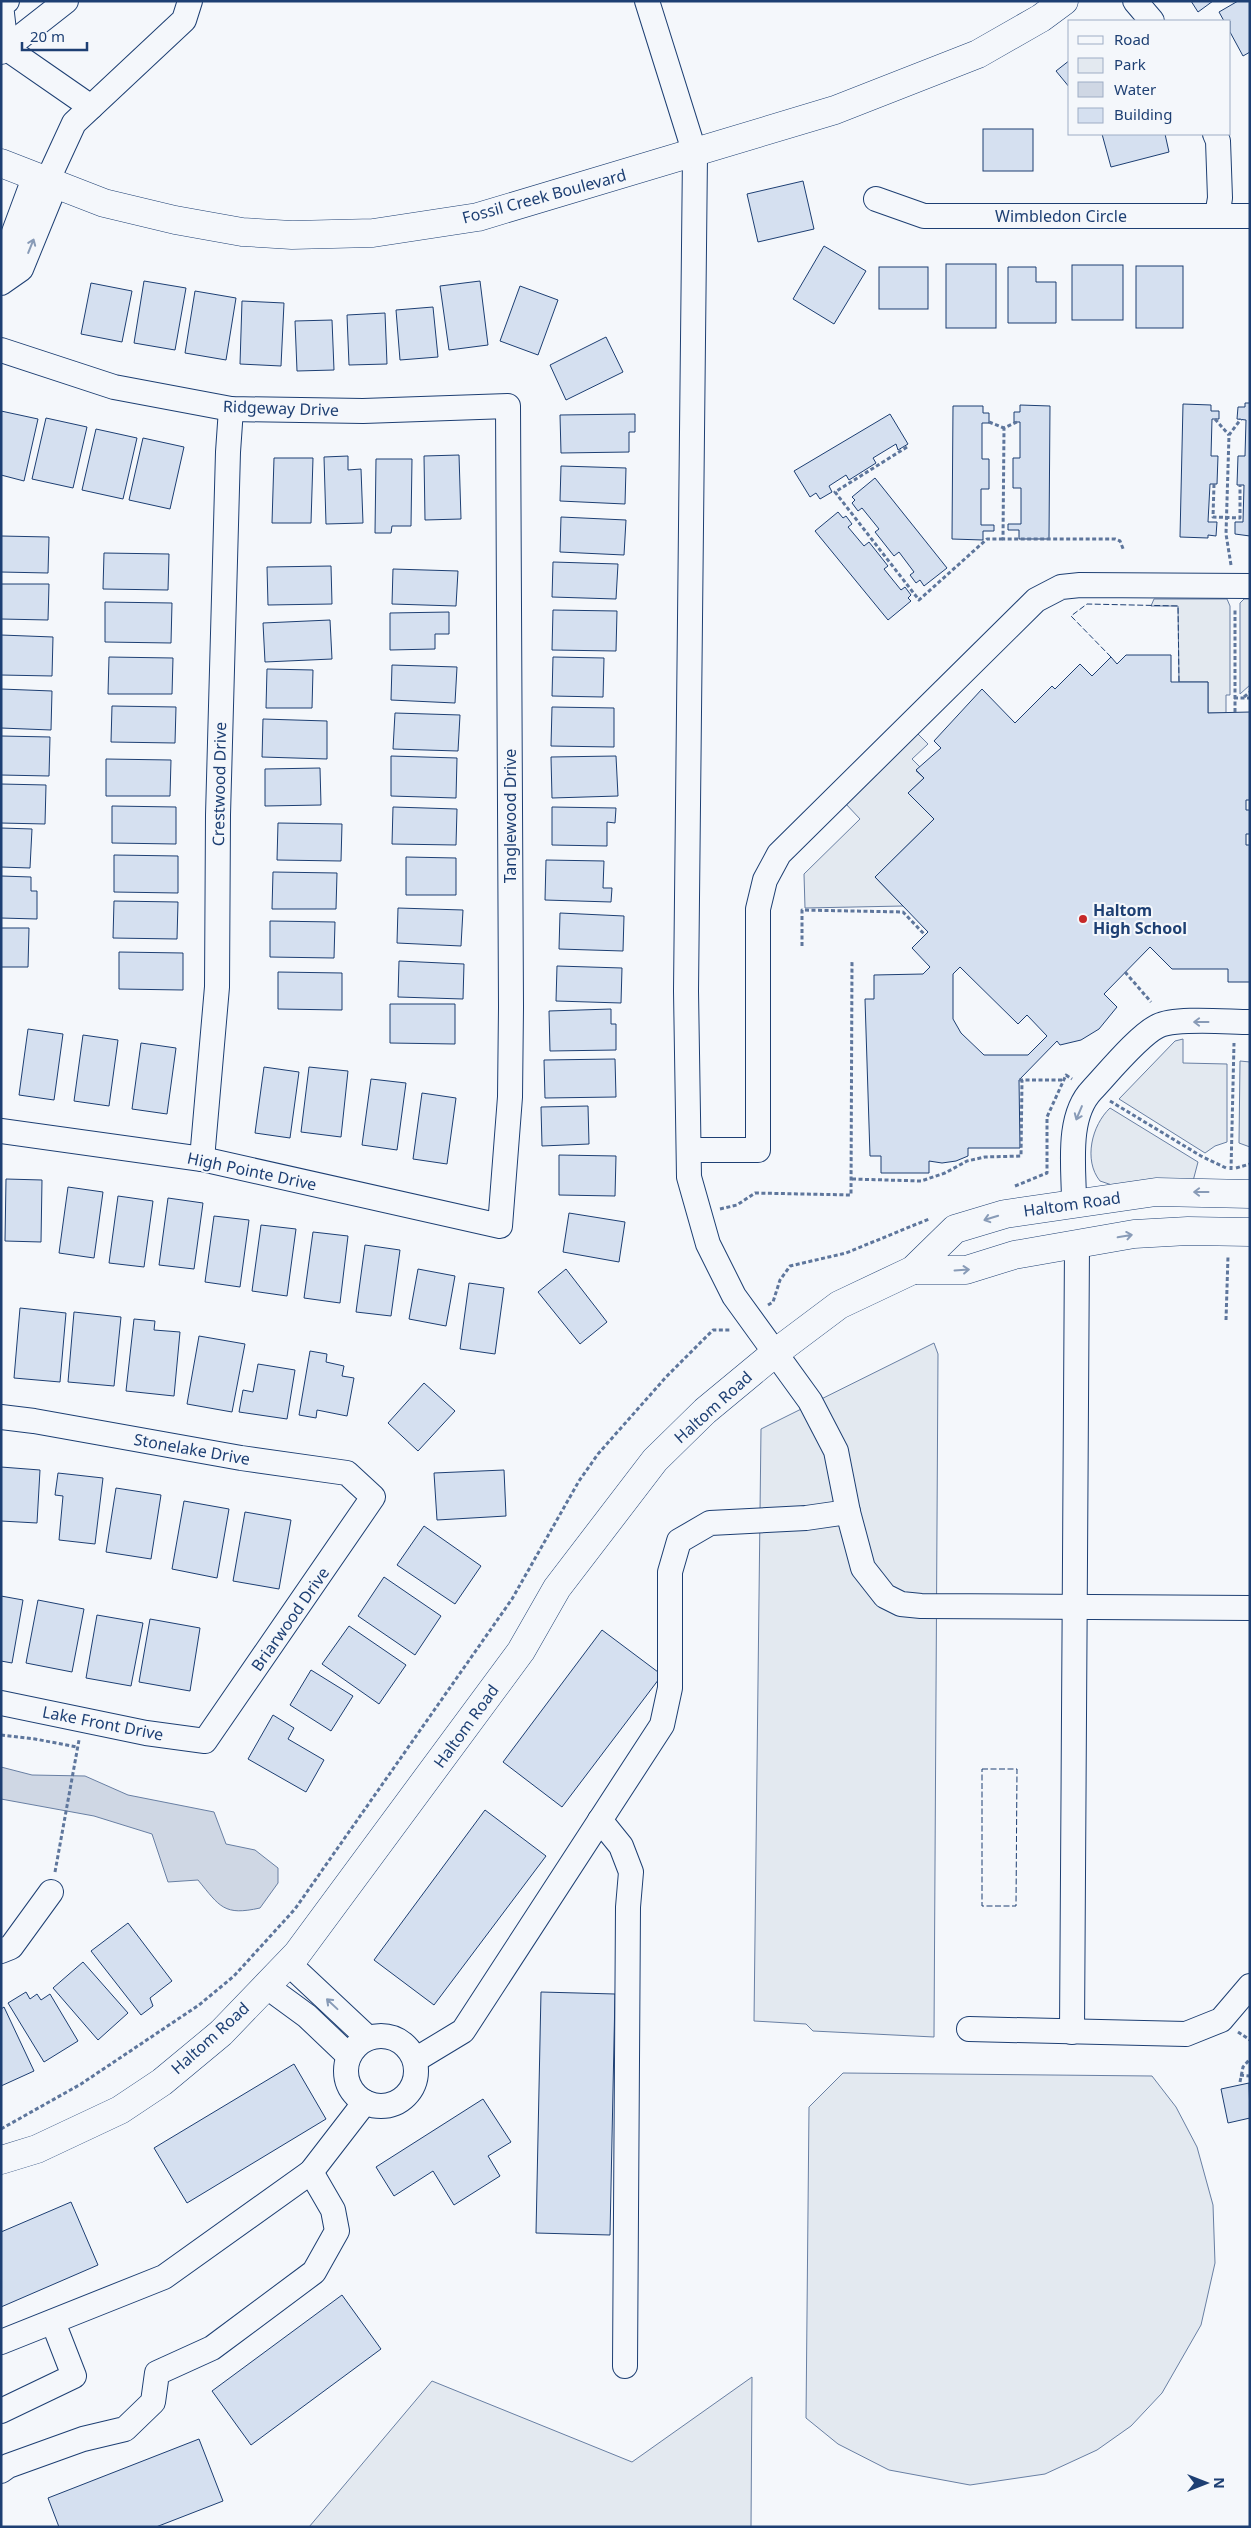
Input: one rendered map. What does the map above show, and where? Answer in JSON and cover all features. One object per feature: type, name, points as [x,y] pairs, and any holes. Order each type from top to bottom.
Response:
[{"type":"main road","name":"Fossil Creek Boulevard","points":[[1,163],[46,185],[104,203],[175,220],[242,232],[292,236],[373,233],[478,217],[695,154],[836,110],[978,54],[1041,18],[1064,1]]},
{"type":"main road","name":"Haltom Road","points":[[1,2160],[37,2149],[120,2110],[162,2082],[221,2033],[288,1963],[521,1651],[558,1588],[655,1460],[705,1411],[775,1353],[840,1305],[913,1270],[955,1229],[1005,1214],[1074,1202],[1156,1192],[1250,1194]]},
{"type":"main road","points":[[1074,1202],[1077,1245]]},
{"type":"main road","name":"Haltom Road","points":[[913,1270],[966,1270],[1014,1255],[1134,1234],[1188,1231],[1239,1240]]},
{"type":"street","points":[[4,50],[2,5],[7,1]]},
{"type":"street","points":[[4,50],[66,1]]},
{"type":"street","points":[[1,283],[21,269],[50,198],[46,185],[74,122],[184,20],[190,1]]},
{"type":"street","points":[[647,1],[695,154],[686,991],[690,1177],[708,1244],[734,1296],[810,1401],[836,1451],[848,1512],[863,1568],[886,1596],[901,1604],[965,1608],[1250,1608]]},
{"type":"street","points":[[1135,1],[1151,20]]},
{"type":"street","points":[[4,50],[91,107]]},
{"type":"street","points":[[1215,135],[1218,141],[1220,198],[1217,216]]},
{"type":"street","points":[[1,267],[30,189],[46,185]]},
{"type":"street","name":"Wimbledon Circle","points":[[876,199],[924,216],[1250,216]]},
{"type":"street","name":"Ridgeway Drive","points":[[1,350],[114,387],[231,408],[362,411],[508,406]]},
{"type":"street","name":"Tanglewood Drive","points":[[500,1226],[510,1097],[512,1007],[508,406]]},
{"type":"street","name":"Crestwood Drive","points":[[202,1159],[216,987],[227,471],[231,408]]},
{"type":"street","points":[[690,1150],[758,1150],[758,909],[765,880],[779,854],[1036,600],[1061,587],[1080,585],[1243,586]]},
{"type":"street","points":[[1074,1202],[1075,1123],[1087,1095],[1147,1034],[1159,1025],[1179,1022],[1242,1022]]},
{"type":"street","name":"High Pointe Drive","points":[[1,1131],[202,1159],[500,1226]]},
{"type":"street","points":[[1072,2032],[1077,1245]]},
{"type":"street","name":"Stonelake Drive","points":[[1,1417],[34,1421],[241,1458],[347,1473],[373,1498]]},
{"type":"street","name":"Briarwood Drive","points":[[205,1741],[373,1498]]},
{"type":"street","points":[[415,2060],[463,2031],[662,1724],[670,1688],[670,1572],[679,1542],[710,1523],[806,1518],[848,1512]]},
{"type":"street","name":"Lake Front Drive","points":[[1,1703],[146,1733],[205,1741]]},
{"type":"street","points":[[600,1820],[621,1846],[631,1872],[628,1917],[626,2366]]},
{"type":"street","points":[[1,1951],[11,1947],[51,1892]]},
{"type":"street","points":[[288,1963],[368,2038]]},
{"type":"street","points":[[266,1986],[307,2016],[348,2056]]},
{"type":"street","points":[[969,2029],[1186,2034],[1221,2020],[1250,1986]]},
{"type":"street","points":[[382,2035],[400,2041],[409,2049],[415,2060],[416,2078],[412,2089],[404,2098],[392,2105],[380,2106],[359,2099],[350,2087],[345,2068],[348,2056],[357,2044],[368,2038],[382,2035]]},
{"type":"street","points":[[1,2342],[164,2277],[312,2172],[365,2102]]},
{"type":"street","points":[[1,2471],[8,2466],[84,2439],[125,2429],[153,2402],[157,2373],[212,2348],[314,2272],[337,2231],[333,2210],[312,2172]]},
{"type":"street","points":[[1,2411],[74,2376],[53,2322]]},
{"type":"path","points":[[1215,420],[1229,435]]},
{"type":"path","points":[[1235,712],[1234,698],[1243,586],[1226,534],[1226,518],[1229,435],[1241,420]]},
{"type":"path","points":[[989,422],[1004,428],[1018,422]]},
{"type":"path","points":[[1004,428],[1004,539]]},
{"type":"path","points":[[907,447],[836,492],[919,600],[987,539],[1115,539],[1120,541],[1124,551]]},
{"type":"path","points":[[1214,484],[1213,517],[1226,518],[1240,518],[1240,485]]},
{"type":"path","points":[[1244,698],[1250,692]]},
{"type":"path","points":[[1234,698],[1250,698]]},
{"type":"path","points":[[802,946],[802,910],[904,912],[925,935]]},
{"type":"path","points":[[700,1214],[737,1205],[755,1193],[851,1195],[852,961]]},
{"type":"path","points":[[1125,972],[1150,1002]]},
{"type":"path","points":[[1232,1170],[1242,1022]]},
{"type":"path","points":[[1012,1187],[1047,1173],[1047,1117],[1066,1076],[1201,1156],[1232,1170],[1250,1164]]},
{"type":"path","points":[[852,1179],[921,1182],[945,1173],[967,1161],[1021,1156],[1020,1080],[1064,1080]]},
{"type":"path","points":[[773,1302],[780,1280],[790,1266],[846,1253],[931,1218]]},
{"type":"path","points":[[1226,1320],[1239,1240]]},
{"type":"path","points":[[1,2129],[81,2084],[199,2005],[234,1976],[295,1909],[512,1599],[579,1481],[598,1454],[666,1377],[704,1342]]},
{"type":"path","points":[[1,1735],[35,1738],[77,1747]]},
{"type":"path","points":[[58,1853],[76,1752]]},
{"type":"path","points":[[1240,2082],[1243,2067],[1250,2059]]},
{"type":"path","points":[[1240,2076],[1250,2076]]},
{"type":"green space","points":[[1154,599],[1227,599],[1230,606],[1230,695],[1226,695],[1226,713],[1208,713],[1208,682],[1179,682],[1178,606],[1151,606]]},
{"type":"green space","points":[[1244,599],[1250,599],[1250,685],[1240,694],[1240,603]]},
{"type":"green space","points":[[916,732],[928,744],[912,759],[920,767],[916,771],[924,778],[908,793],[934,819],[875,877],[903,906],[805,908],[804,874],[860,819],[845,803]]},
{"type":"green space","points":[[1183,1039],[1183,1063],[1227,1064],[1227,1142],[1215,1146],[1205,1153],[1119,1099],[1175,1041]]},
{"type":"green space","points":[[1240,1061],[1250,1062],[1250,1147],[1239,1143]]},
{"type":"green space","points":[[1110,1108],[1198,1162],[1193,1181],[1112,1185],[1100,1181],[1092,1163],[1092,1143],[1098,1124]]},
{"type":"green space","points":[[934,1343],[938,1354],[934,2037],[813,2031],[806,2024],[754,2021],[761,1429]]},
{"type":"green space","points":[[843,2073],[1152,2076],[1176,2107],[1197,2147],[1213,2205],[1215,2263],[1201,2325],[1162,2393],[1131,2426],[1097,2450],[1045,2474],[970,2485],[889,2470],[838,2444],[806,2418],[809,2107]]},
{"type":"green space","points":[[752,2377],[751,2527],[309,2527],[432,2381],[632,2462]]},
{"type":"water","points":[[1,1767],[32,1775],[85,1776],[128,1795],[214,1812],[226,1844],[255,1850],[278,1868],[278,1883],[260,1908],[238,1911],[230,1910],[218,1903],[198,1880],[168,1882],[152,1834],[94,1816],[1,1799]]},
{"type":"building","points":[[1191,1],[1213,1],[1198,12]]},
{"type":"building","points":[[1238,1],[1250,1],[1250,52],[1243,56],[1231,34],[1231,20],[1223,20],[1219,12]]},
{"type":"building","points":[[1068,62],[1068,86],[1056,71]]},
{"type":"building","points":[[983,129],[1033,129],[1033,171],[983,171]]},
{"type":"building","points":[[1102,135],[1165,135],[1169,152],[1111,167]]},
{"type":"building","points":[[803,181],[814,229],[758,242],[747,194]]},
{"type":"building","points":[[824,246],[866,271],[834,324],[793,299]]},
{"type":"building","points":[[946,264],[996,264],[996,328],[946,328]]},
{"type":"building","points":[[1072,265],[1123,265],[1123,320],[1072,320]]},
{"type":"building","points":[[1136,266],[1183,266],[1183,328],[1136,328]]},
{"type":"building","points":[[879,267],[928,267],[928,309],[879,309]]},
{"type":"building","points":[[1008,267],[1036,267],[1036,282],[1056,282],[1056,323],[1008,323]]},
{"type":"building","points":[[144,281],[186,288],[175,350],[134,343]]},
{"type":"building","points":[[480,281],[488,345],[449,350],[440,286]]},
{"type":"building","points":[[91,283],[132,291],[122,342],[81,334]]},
{"type":"building","points":[[520,286],[558,300],[538,355],[500,341]]},
{"type":"building","points":[[195,291],[236,298],[226,360],[185,353]]},
{"type":"building","points":[[242,301],[284,303],[281,366],[240,364]]},
{"type":"building","points":[[433,307],[438,357],[400,360],[396,310]]},
{"type":"building","points":[[385,313],[387,364],[349,365],[347,315]]},
{"type":"building","points":[[332,320],[334,370],[297,371],[295,321]]},
{"type":"building","points":[[606,337],[623,372],[566,400],[550,365]]},
{"type":"building","points":[[1245,403],[1250,403],[1250,536],[1235,534],[1235,522],[1243,522],[1244,485],[1237,485],[1238,456],[1245,456],[1246,420],[1237,419],[1238,407],[1245,407]]},
{"type":"building","points":[[1183,404],[1211,405],[1211,411],[1219,411],[1219,419],[1212,419],[1211,456],[1218,456],[1217,484],[1210,484],[1208,522],[1217,522],[1216,536],[1208,535],[1208,538],[1180,537]]},
{"type":"building","points":[[1020,405],[1050,406],[1049,539],[1019,539],[1019,530],[1008,530],[1008,524],[1021,524],[1021,488],[1013,488],[1013,458],[1020,458],[1020,422],[1014,422],[1014,412],[1020,412]]},
{"type":"building","points":[[953,406],[983,406],[983,413],[989,413],[989,423],[982,423],[982,459],[989,459],[989,489],[981,489],[981,525],[994,525],[994,531],[983,531],[983,540],[952,539]]},
{"type":"building","points":[[1,411],[38,419],[24,481],[1,475]]},
{"type":"building","points":[[635,414],[635,432],[629,432],[629,452],[561,453],[560,415]]},
{"type":"building","points":[[890,414],[908,444],[898,450],[896,444],[873,458],[876,463],[849,480],[846,475],[829,486],[832,492],[820,499],[816,493],[810,497],[794,471]]},
{"type":"building","points":[[46,418],[87,427],[73,488],[32,479]]},
{"type":"building","points":[[96,429],[137,438],[123,499],[82,490]]},
{"type":"building","points":[[143,438],[184,447],[170,509],[129,500]]},
{"type":"building","points":[[459,455],[461,519],[425,520],[424,456]]},
{"type":"building","points":[[348,456],[348,470],[361,469],[363,523],[326,524],[324,457]]},
{"type":"building","points":[[274,458],[313,458],[311,523],[272,523]]},
{"type":"building","points":[[376,459],[412,459],[411,526],[392,526],[391,533],[375,533]]},
{"type":"building","points":[[561,466],[626,468],[625,504],[560,501]]},
{"type":"building","points":[[875,478],[947,568],[924,586],[920,580],[916,583],[910,575],[914,572],[899,552],[894,556],[875,532],[879,529],[862,508],[858,511],[852,503],[855,500],[852,497]]},
{"type":"building","points":[[838,512],[843,518],[846,516],[852,524],[848,527],[864,546],[869,542],[888,566],[884,569],[901,590],[905,587],[911,595],[908,598],[911,601],[888,620],[815,531]]},
{"type":"building","points":[[561,517],[626,520],[624,555],[560,552]]},
{"type":"building","points":[[1,536],[49,537],[48,573],[1,572]]},
{"type":"building","points":[[104,553],[169,554],[168,590],[103,589]]},
{"type":"building","points":[[553,562],[618,564],[616,599],[552,597]]},
{"type":"building","points":[[331,566],[332,604],[268,605],[267,567]]},
{"type":"building","points":[[393,569],[458,571],[456,606],[392,604]]},
{"type":"building","points":[[1,584],[49,584],[48,620],[1,619]]},
{"type":"building","points":[[105,602],[172,603],[171,643],[105,642]]},
{"type":"building","points":[[553,610],[617,611],[616,651],[552,650]]},
{"type":"building","points":[[449,612],[449,634],[435,634],[435,649],[390,650],[390,613]]},
{"type":"building","points":[[330,620],[332,659],[265,662],[263,623]]},
{"type":"building","points":[[1,635],[53,637],[52,676],[1,675]]},
{"type":"building","name":"Haltom High School","points":[[1126,655],[1171,655],[1171,682],[1208,682],[1208,713],[1250,712],[1250,800],[1246,800],[1246,810],[1250,810],[1250,834],[1246,834],[1246,845],[1250,845],[1250,982],[1228,982],[1228,969],[1172,969],[1150,947],[1104,994],[1117,1007],[1099,1029],[1081,1040],[1060,1045],[1057,1041],[1019,1080],[1020,1148],[968,1148],[968,1156],[956,1161],[942,1163],[929,1161],[929,1173],[881,1173],[881,1156],[870,1156],[865,999],[874,999],[874,975],[923,974],[930,967],[912,948],[928,932],[875,877],[934,819],[908,793],[924,778],[916,770],[941,748],[934,741],[982,689],[1015,723],[1052,686],[1055,689],[1080,664],[1092,676],[1111,657],[1117,664]],"holes":[[[960,967],[1018,1024],[1027,1015],[1047,1036],[1028,1055],[984,1055],[961,1033],[953,1019],[953,974]]]},
{"type":"building","points":[[109,657],[173,658],[172,694],[108,694]]},
{"type":"building","points":[[553,657],[604,658],[603,697],[552,696]]},
{"type":"building","points":[[392,665],[457,667],[455,703],[391,700]]},
{"type":"building","points":[[267,669],[313,670],[312,708],[266,708]]},
{"type":"building","points":[[1,689],[52,691],[51,730],[1,728]]},
{"type":"building","points":[[112,706],[176,707],[175,743],[111,742]]},
{"type":"building","points":[[552,707],[614,708],[614,747],[551,746]]},
{"type":"building","points":[[395,713],[460,715],[458,751],[393,749]]},
{"type":"building","points":[[263,719],[327,721],[327,759],[262,757]]},
{"type":"building","points":[[1,736],[50,737],[49,776],[1,775]]},
{"type":"building","points":[[391,756],[457,758],[456,798],[391,796]]},
{"type":"building","points":[[616,756],[618,796],[552,798],[551,757]]},
{"type":"building","points":[[106,759],[171,760],[170,796],[106,796]]},
{"type":"building","points":[[320,768],[321,805],[265,806],[265,769]]},
{"type":"building","points":[[1,784],[46,785],[45,824],[1,823]]},
{"type":"building","points":[[112,806],[176,807],[176,844],[112,843]]},
{"type":"building","points":[[393,807],[457,809],[456,845],[392,844]]},
{"type":"building","points":[[552,807],[616,808],[615,823],[607,822],[607,846],[552,845]]},
{"type":"building","points":[[278,823],[342,824],[341,861],[277,860]]},
{"type":"building","points":[[1,828],[32,829],[30,868],[1,867]]},
{"type":"building","points":[[114,855],[178,856],[178,893],[114,892]]},
{"type":"building","points":[[406,857],[456,858],[456,895],[406,895]]},
{"type":"building","points":[[546,860],[604,861],[603,888],[612,888],[611,902],[545,900]]},
{"type":"building","points":[[273,872],[337,873],[336,909],[272,909]]},
{"type":"building","points":[[1,876],[31,877],[31,891],[37,891],[37,919],[1,918]]},
{"type":"building","points":[[114,901],[178,902],[177,939],[113,938]]},
{"type":"building","points":[[398,908],[463,910],[461,946],[397,943]]},
{"type":"building","points":[[560,913],[624,916],[623,951],[559,949]]},
{"type":"building","points":[[270,921],[335,922],[334,958],[270,957]]},
{"type":"building","points":[[1,928],[29,928],[28,967],[1,967]]},
{"type":"building","points":[[119,952],[183,953],[183,990],[119,989]]},
{"type":"building","points":[[399,961],[464,964],[463,999],[398,997]]},
{"type":"building","points":[[557,966],[622,968],[621,1003],[556,1001]]},
{"type":"building","points":[[278,972],[342,973],[342,1010],[278,1009]]},
{"type":"building","points":[[390,1004],[455,1004],[455,1044],[390,1043]]},
{"type":"building","points":[[611,1009],[611,1024],[616,1024],[616,1050],[550,1051],[549,1011]]},
{"type":"building","points":[[28,1029],[63,1034],[54,1100],[19,1095]]},
{"type":"building","points":[[83,1035],[118,1040],[109,1106],[74,1101]]},
{"type":"building","points":[[141,1043],[176,1048],[167,1114],[132,1109]]},
{"type":"building","points":[[615,1059],[616,1097],[545,1098],[544,1060]]},
{"type":"building","points":[[264,1067],[299,1072],[290,1138],[255,1133]]},
{"type":"building","points":[[309,1067],[348,1071],[341,1137],[301,1132]]},
{"type":"building","points":[[371,1079],[406,1083],[397,1150],[362,1145]]},
{"type":"building","points":[[422,1093],[456,1098],[447,1164],[413,1159]]},
{"type":"building","points":[[588,1106],[589,1144],[542,1146],[541,1107]]},
{"type":"building","points":[[559,1155],[616,1156],[615,1196],[559,1195]]},
{"type":"building","points":[[6,1179],[42,1180],[41,1242],[5,1241]]},
{"type":"building","points":[[68,1187],[103,1192],[94,1258],[59,1253]]},
{"type":"building","points":[[118,1196],[153,1201],[144,1267],[109,1263]]},
{"type":"building","points":[[168,1198],[203,1203],[194,1269],[159,1265]]},
{"type":"building","points":[[569,1213],[625,1222],[619,1262],[563,1252]]},
{"type":"building","points":[[214,1216],[249,1220],[240,1287],[205,1282]]},
{"type":"building","points":[[261,1225],[296,1229],[287,1296],[252,1291]]},
{"type":"building","points":[[313,1232],[348,1236],[340,1303],[304,1298]]},
{"type":"building","points":[[365,1245],[400,1250],[391,1316],[356,1312]]},
{"type":"building","points":[[418,1269],[455,1276],[446,1326],[409,1319]]},
{"type":"building","points":[[566,1269],[607,1322],[580,1344],[538,1292]]},
{"type":"building","points":[[469,1283],[504,1288],[495,1354],[460,1349]]},
{"type":"building","points":[[20,1308],[66,1313],[60,1382],[14,1378]]},
{"type":"building","points":[[74,1312],[121,1317],[114,1386],[68,1382]]},
{"type":"building","points":[[134,1319],[155,1321],[154,1330],[180,1332],[174,1396],[126,1391]]},
{"type":"building","points":[[199,1336],[245,1344],[232,1412],[187,1404]]},
{"type":"building","points":[[310,1351],[327,1354],[326,1362],[344,1366],[342,1376],[354,1378],[347,1416],[317,1410],[316,1418],[299,1415]]},
{"type":"building","points":[[258,1364],[295,1370],[287,1419],[239,1412],[243,1390],[253,1392]]},
{"type":"building","points":[[424,1383],[455,1411],[418,1451],[388,1423]]},
{"type":"building","points":[[1,1467],[40,1470],[37,1523],[1,1521]]},
{"type":"building","points":[[504,1470],[506,1516],[437,1520],[434,1473]]},
{"type":"building","points":[[58,1473],[103,1478],[95,1544],[59,1540],[63,1496],[55,1495]]},
{"type":"building","points":[[116,1488],[161,1495],[151,1559],[106,1552]]},
{"type":"building","points":[[184,1501],[229,1509],[217,1578],[172,1569]]},
{"type":"building","points":[[245,1512],[291,1520],[279,1589],[233,1581]]},
{"type":"building","points":[[424,1526],[481,1566],[455,1604],[397,1565]]},
{"type":"building","points":[[384,1577],[441,1616],[415,1655],[358,1616]]},
{"type":"building","points":[[1,1596],[23,1600],[12,1663],[1,1661]]},
{"type":"building","points":[[38,1600],[84,1609],[72,1672],[26,1663]]},
{"type":"building","points":[[97,1615],[143,1623],[131,1686],[86,1678]]},
{"type":"building","points":[[150,1619],[200,1628],[190,1691],[139,1682]]},
{"type":"building","points":[[349,1626],[406,1665],[379,1704],[322,1664]]},
{"type":"building","points":[[602,1630],[662,1675],[562,1807],[503,1762]]},
{"type":"building","points":[[311,1670],[353,1696],[331,1731],[290,1705]]},
{"type":"building","points":[[273,1715],[294,1728],[288,1739],[324,1760],[306,1792],[248,1759]]},
{"type":"building","points":[[485,1810],[546,1856],[434,2005],[374,1960]]},
{"type":"building","points":[[128,1923],[172,1981],[150,1998],[153,2006],[141,2015],[91,1951]]},
{"type":"building","points":[[83,1962],[128,2013],[98,2040],[53,1988]]},
{"type":"building","points":[[26,1992],[30,1999],[37,1994],[41,2000],[50,1994],[78,2041],[44,2062],[8,2003]]},
{"type":"building","points":[[541,1992],[615,1994],[610,2235],[536,2233]]},
{"type":"building","points":[[4,2007],[34,2071],[1,2086],[1,2009]]},
{"type":"building","points":[[294,2064],[326,2119],[187,2203],[154,2148]]},
{"type":"building","points":[[1249,2083],[1250,2118],[1228,2123],[1221,2089]]},
{"type":"building","points":[[483,2099],[511,2142],[488,2156],[500,2176],[454,2205],[433,2171],[394,2196],[376,2167]]},
{"type":"building","points":[[71,2202],[98,2265],[1,2307],[1,2232]]},
{"type":"building","points":[[342,2295],[381,2349],[251,2445],[212,2391]]},
{"type":"building","points":[[199,2439],[223,2501],[156,2527],[59,2527],[48,2498]]},
{"type":"fence","points":[[1111,657],[1071,616],[1087,604],[1178,606],[1179,682]]},
{"type":"fence","points":[[982,1769],[1017,1769],[1016,1906],[982,1906],[982,1769]]},
{"type":"place","name":"Haltom High School","points":[[1083,919]]}]
